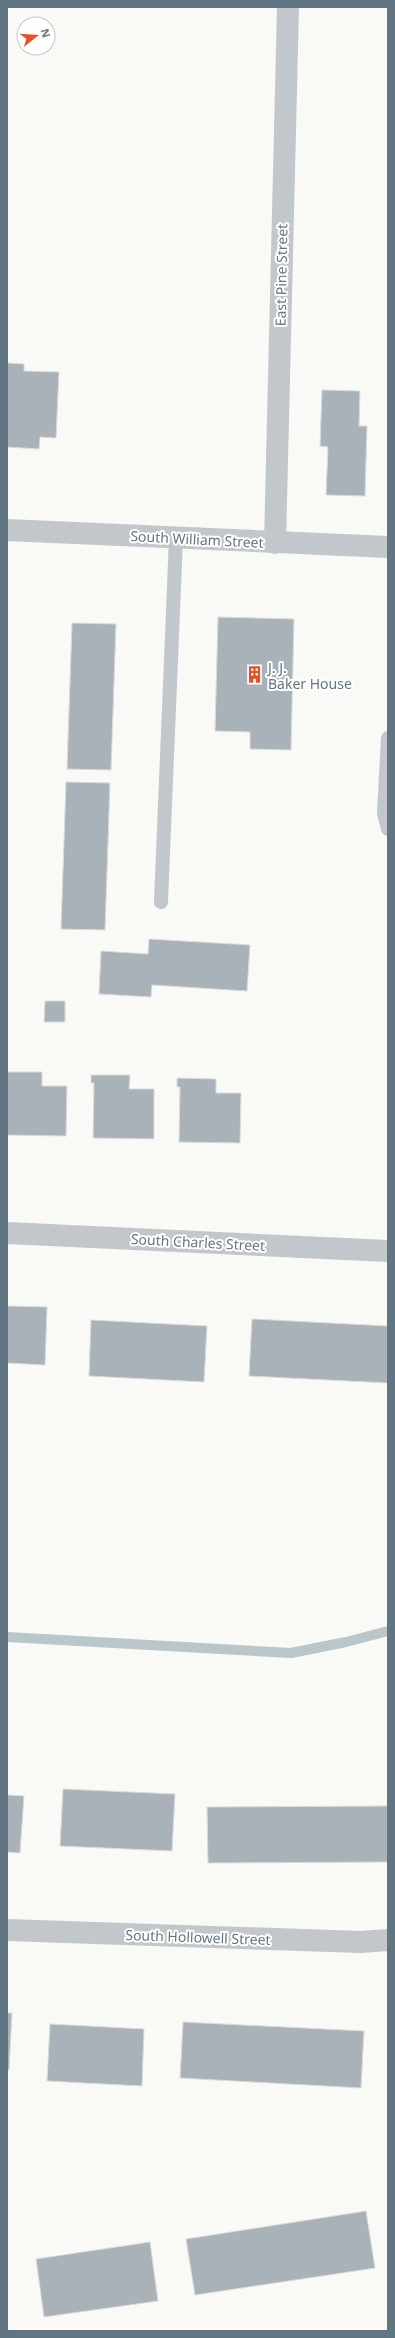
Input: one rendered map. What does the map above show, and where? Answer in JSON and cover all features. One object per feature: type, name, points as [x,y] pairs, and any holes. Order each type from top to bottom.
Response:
[{"type":"street","name":"East Pine Street","points":[[275,543],[288,7]]},
{"type":"street","name":"South William Street","points":[[7,530],[388,547]]},
{"type":"street","name":"South Charles Street","points":[[7,1233],[388,1251]]},
{"type":"street","name":"South Hollowell Street","points":[[7,1930],[362,1942],[388,1940]]},
{"type":"lane","points":[[161,902],[176,538]]},
{"type":"lane","points":[[388,738],[384,813],[388,829]]},
{"type":"building","points":[[7,363],[24,364],[24,371],[59,372],[56,438],[40,437],[39,449],[7,447]]},
{"type":"building","points":[[322,390],[360,391],[359,426],[367,426],[365,496],[326,495],[328,447],[320,446]]},
{"type":"building","name":"J. J. Baker House","points":[[218,617],[294,619],[291,750],[250,749],[250,732],[215,731]]},
{"type":"building","points":[[72,623],[116,624],[111,770],[67,769]]},
{"type":"building","points":[[66,782],[110,783],[105,930],[61,929]]},
{"type":"building","points":[[149,939],[250,945],[247,991],[152,985],[151,997],[99,994],[101,951],[148,954]]},
{"type":"building","points":[[45,1001],[65,1001],[65,1022],[44,1022]]},
{"type":"building","points":[[7,1072],[42,1072],[42,1086],[67,1086],[66,1136],[7,1135]]},
{"type":"building","points":[[91,1075],[130,1075],[129,1089],[154,1089],[154,1139],[93,1138],[94,1083],[91,1083]]},
{"type":"building","points":[[177,1078],[216,1079],[216,1093],[241,1093],[240,1143],[179,1142],[180,1087],[177,1087]]},
{"type":"building","points":[[7,1306],[47,1307],[45,1365],[7,1363]]},
{"type":"building","points":[[252,1319],[388,1326],[388,1383],[249,1376]]},
{"type":"building","points":[[91,1320],[207,1326],[204,1382],[89,1376]]},
{"type":"building","points":[[63,1789],[175,1794],[172,1851],[60,1846]]},
{"type":"building","points":[[7,1795],[24,1796],[20,1853],[7,1852]]},
{"type":"building","points":[[388,1806],[388,1862],[208,1863],[207,1807]]},
{"type":"building","points":[[7,2013],[12,2013],[9,2070],[7,2070]]},
{"type":"building","points":[[183,2022],[364,2031],[361,2088],[180,2078]]},
{"type":"building","points":[[50,2024],[144,2029],[142,2086],[47,2081]]},
{"type":"building","points":[[366,2211],[375,2268],[195,2295],[186,2239]]},
{"type":"building","points":[[150,2242],[158,2301],[44,2317],[36,2259]]},
{"type":"waterway","points":[[7,1637],[291,1653],[346,1642],[388,1631]]},
{"type":"place","name":"J. J. Baker House","points":[[255,675]]}]
